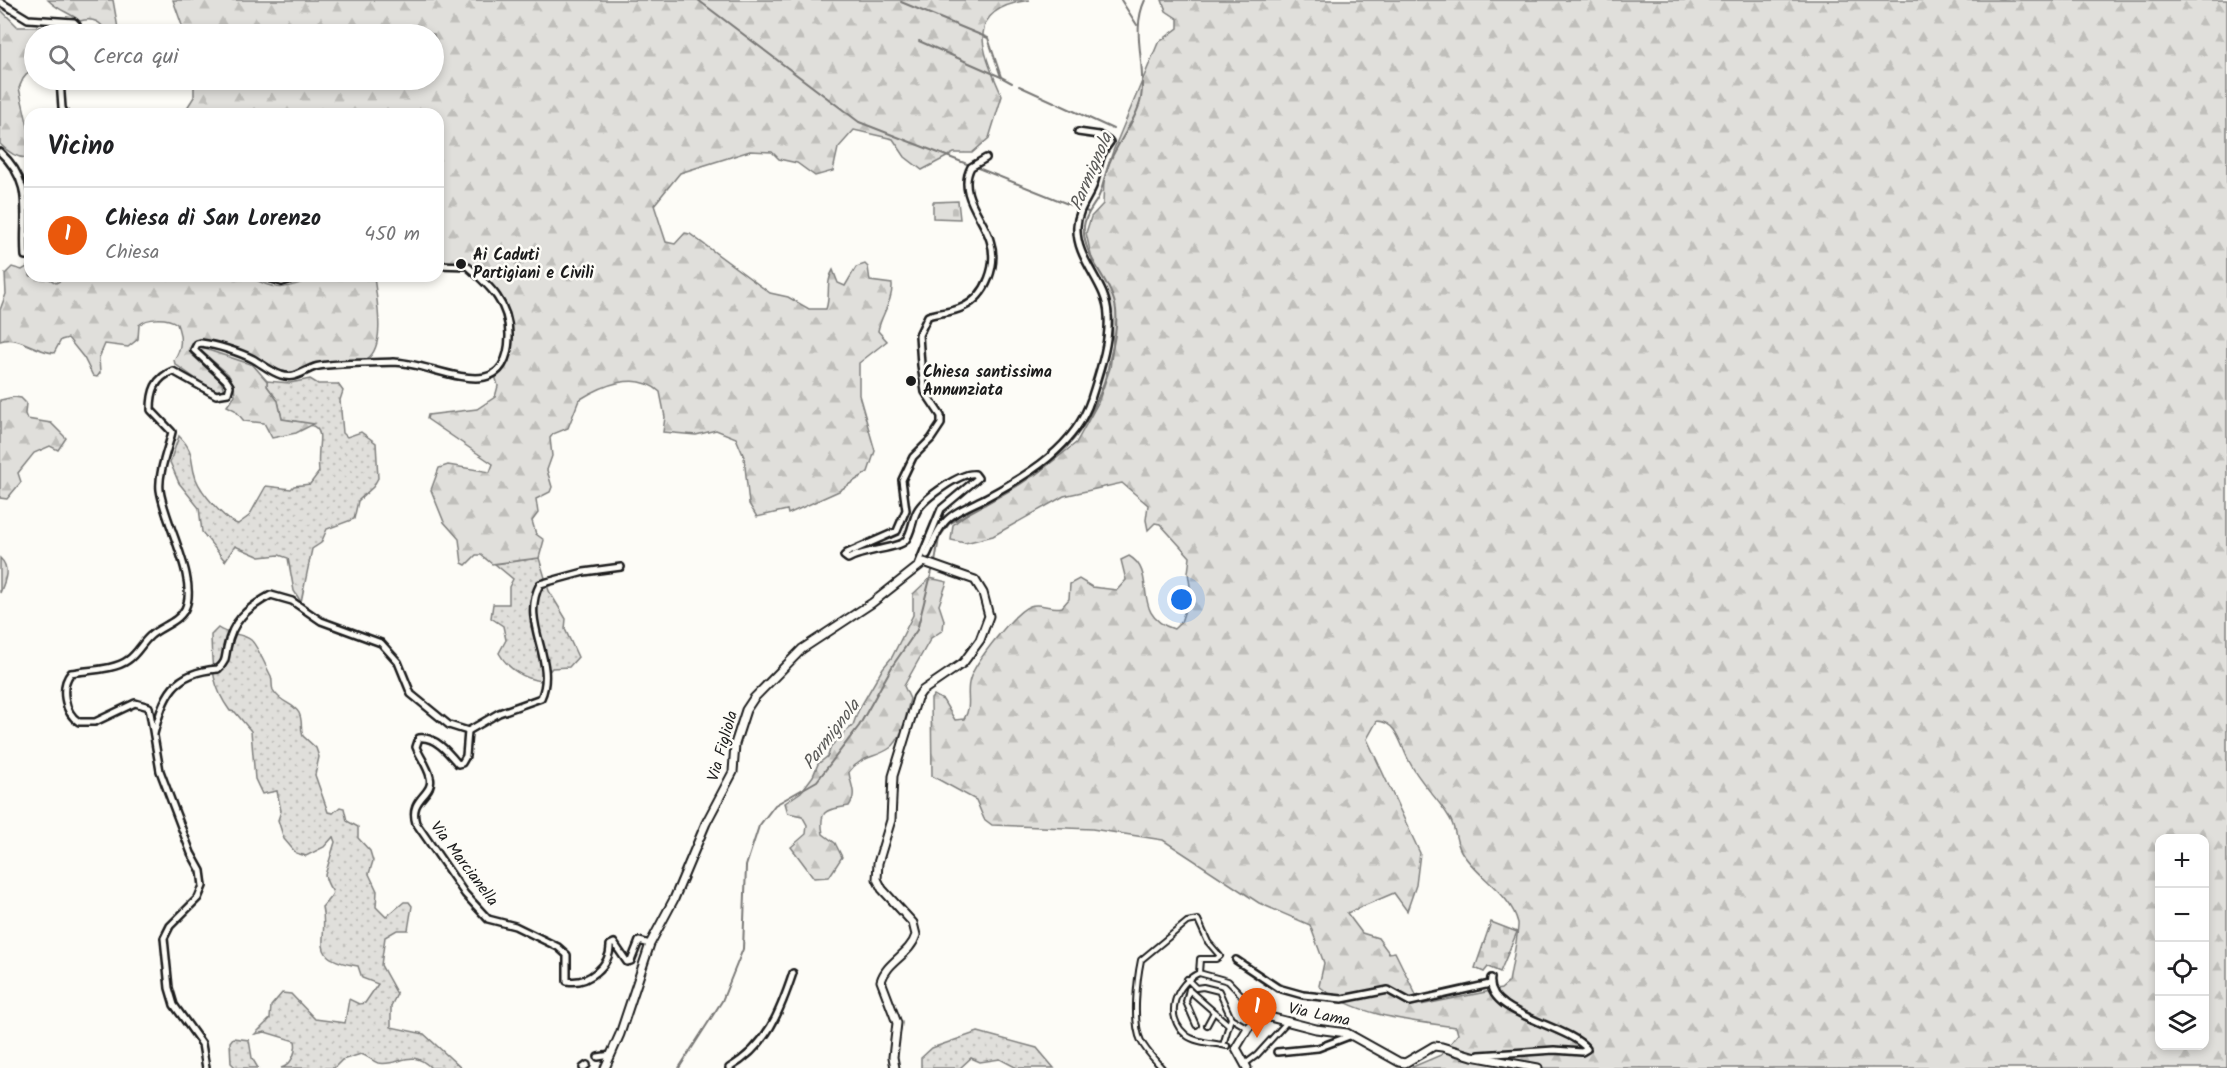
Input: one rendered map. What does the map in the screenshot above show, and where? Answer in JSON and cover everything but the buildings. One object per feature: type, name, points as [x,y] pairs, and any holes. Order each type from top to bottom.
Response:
[{"type":"street","points":[[0,2],[28,19],[76,24]]},
{"type":"street","points":[[61,90],[62,108]]},
{"type":"street","points":[[920,564],[945,522],[1046,460],[1073,430],[1086,412],[1091,399],[1107,342],[1108,312],[1099,288],[1081,255],[1077,227],[1080,212],[1094,184],[1098,161],[1110,142],[1099,135],[1078,132]]},
{"type":"street","points":[[0,152],[17,170],[23,184],[24,197]]},
{"type":"street","points":[[920,564],[941,509],[978,478],[975,474],[963,475],[930,495],[917,511],[907,539],[901,546],[867,550],[848,559],[844,556],[897,531],[906,510],[902,480],[913,457],[931,439],[941,424],[941,416],[925,393],[919,335],[928,316],[950,312],[969,304],[981,294],[988,280],[992,249],[990,238],[972,206],[968,181],[971,167],[986,158]]},
{"type":"street","points":[[206,1068],[202,1044],[174,1005],[164,945],[164,938],[170,926],[198,898],[203,886],[201,870],[191,853],[160,771],[149,707],[135,703],[84,724],[70,716],[65,691],[66,678],[71,673],[121,664],[129,660],[150,635],[178,619],[186,607],[188,586],[184,567],[167,521],[159,488],[172,432],[151,410],[151,396],[156,382],[162,375],[173,371],[216,395],[228,393],[230,386],[194,350],[197,344],[201,343],[251,358],[280,375],[290,377],[319,366],[392,362],[471,378],[485,378],[497,373],[506,363],[510,325],[496,293],[467,266],[444,265]]},
{"type":"street","points":[[895,1068],[893,1057],[897,1023],[881,981],[890,966],[909,949],[916,936],[913,923],[882,889],[877,879],[878,863],[891,820],[893,776],[917,698],[936,680],[963,663],[980,640],[989,616],[980,585],[953,571],[920,564]]},
{"type":"street","name":"Via Figliola","points":[[605,1068],[650,944],[674,899],[706,823],[727,786],[735,760],[739,727],[754,698],[802,649],[872,603],[920,564]]},
{"type":"street","points":[[153,738],[161,709],[174,685],[184,677],[204,670],[218,669],[226,662],[232,626],[250,606],[271,595],[292,601],[321,621],[381,643],[398,662],[411,694],[449,725],[468,731],[499,713],[541,698],[545,688],[545,673],[532,612],[533,596],[540,584],[584,572],[621,567]]},
{"type":"street","name":"Via Marcianella","points":[[468,731],[466,756],[462,763],[458,764],[435,741],[427,737],[419,738],[416,747],[431,778],[430,787],[415,804],[413,813],[416,824],[465,894],[488,919],[515,926],[558,946],[567,955],[567,981],[580,981],[602,969],[609,960],[610,945],[614,943],[627,962],[631,962],[635,955],[639,941],[650,944]]},
{"type":"street","points":[[1162,1068],[1140,1040],[1137,989],[1141,960],[1187,922],[1198,920],[1208,942],[1220,956],[1216,959],[1200,958],[1199,974]]},
{"type":"street","points":[[1236,960],[1278,988],[1302,995],[1342,999],[1388,990],[1410,1002],[1490,981],[1494,993],[1508,1006],[1527,1019],[1562,1030],[1587,1049],[1582,1052],[1554,1050],[1472,1056]]},
{"type":"street","points":[[729,1068],[756,1045],[775,1023],[793,973]]},
{"type":"street","points":[[1262,1015],[1228,981],[1199,974],[1187,979],[1179,989],[1174,1006],[1177,1023],[1191,1038],[1229,1046],[1246,1066],[1286,1022]]},
{"type":"street","points":[[1187,979],[1190,988],[1229,1025]]},
{"type":"street","points":[[1190,988],[1203,987],[1220,991],[1231,1018],[1229,1046]]},
{"type":"street","points":[[1190,988],[1186,1002],[1196,1025]]},
{"type":"street","points":[[1206,1025],[1214,1012]]},
{"type":"street","name":"Via Lama","points":[[1229,1046],[1262,1015],[1352,1035],[1399,1062],[1405,1063],[1416,1059],[1434,1046],[1472,1056]]},
{"type":"street","points":[[1231,1018],[1248,1028]]},
{"type":"street","points":[[1277,1052],[1318,1048],[1352,1035]]},
{"type":"street","points":[[598,1057],[611,1055]]},
{"type":"street","points":[[1472,1056],[1538,1068]]},
{"type":"green space","points":[[48,0],[113,0],[117,24],[100,24],[93,20],[80,21]]},
{"type":"green space","points":[[173,0],[1030,0],[1008,5],[994,13],[986,23],[983,35],[984,49],[1002,96],[989,138],[972,153],[954,153],[922,170],[905,157],[893,139],[854,130],[838,148],[833,171],[815,176],[797,163],[779,159],[772,152],[750,151],[680,173],[654,205],[666,242],[675,244],[685,233],[690,234],[770,293],[788,297],[809,309],[826,309],[829,280],[833,270],[838,283],[845,286],[856,267],[865,264],[868,267],[870,281],[892,284],[891,296],[878,331],[887,341],[859,363],[859,395],[875,451],[868,472],[839,491],[788,514],[787,510],[757,517],[749,504],[744,457],[736,438],[716,430],[696,435],[663,432],[665,417],[660,392],[651,385],[641,382],[619,382],[579,400],[568,428],[553,434],[550,438],[552,456],[547,470],[552,487],[550,492],[536,499],[538,513],[532,521],[536,534],[544,540],[539,558],[492,564],[481,555],[476,555],[466,565],[462,563],[459,539],[444,522],[431,490],[439,468],[448,465],[490,472],[493,464],[427,419],[428,415],[477,409],[495,397],[498,386],[495,375],[506,353],[508,328],[497,293],[483,274],[466,264],[444,261],[444,108],[187,108],[194,97],[194,90],[444,90],[444,24],[181,24]]},
{"type":"green space","points":[[1162,0],[2227,0],[2227,1068],[1410,1068],[1441,1055],[1458,1034],[1456,1027],[1366,1011],[1333,996],[1319,986],[1324,963],[1310,925],[1259,903],[1163,840],[1092,829],[992,825],[984,819],[976,800],[932,776],[931,699],[934,695],[943,700],[955,720],[964,719],[968,709],[969,684],[973,671],[996,638],[1023,610],[1034,605],[1062,607],[1069,599],[1070,584],[1079,579],[1092,587],[1117,590],[1126,580],[1121,560],[1129,556],[1138,563],[1148,605],[1160,623],[1174,629],[1181,622],[1186,607],[1192,599],[1188,573],[1190,557],[1160,524],[1155,523],[1148,530],[1146,520],[1148,505],[1122,483],[1064,496],[993,536],[965,543],[951,540],[953,525],[988,496],[1035,475],[1076,443],[1098,403],[1110,368],[1113,346],[1112,311],[1093,264],[1086,233],[1091,217],[1103,204],[1104,179],[1113,151],[1158,43],[1178,28],[1178,19],[1166,11]],"holes":[[[1377,721],[1390,725],[1398,735],[1413,769],[1451,821],[1461,851],[1467,860],[1501,894],[1514,912],[1518,923],[1515,951],[1509,982],[1501,989],[1421,1005],[1395,952],[1389,953],[1378,938],[1362,933],[1347,913],[1394,893],[1407,911],[1416,885],[1420,853],[1367,739]]]},
{"type":"green space","points":[[0,9],[18,27],[24,27],[24,78],[19,88],[24,109],[24,157],[14,155],[0,144]]},
{"type":"green space","points":[[958,201],[960,219],[933,218],[933,202]]},
{"type":"green space","points":[[12,267],[24,269],[24,282],[261,282],[270,286],[285,287],[304,282],[375,282],[379,320],[377,344],[367,359],[313,363],[291,373],[277,370],[247,354],[200,339],[191,346],[191,354],[221,381],[224,390],[213,391],[175,364],[174,360],[180,343],[177,324],[163,319],[152,319],[139,325],[138,339],[128,347],[105,344],[99,358],[100,373],[97,377],[93,376],[84,358],[68,338],[61,340],[54,353],[40,350],[20,341],[7,339],[0,341],[0,310],[6,294],[5,274]]},
{"type":"green space","points":[[205,349],[253,365],[267,381],[267,386],[278,401],[282,419],[314,424],[296,433],[272,438],[264,423],[244,421],[235,410],[227,406],[235,395],[234,385],[228,374],[200,350]]},
{"type":"green space","points":[[310,379],[318,384],[338,384],[343,391],[340,400],[343,433],[347,437],[361,432],[376,443],[378,478],[373,487],[358,501],[354,519],[327,529],[321,543],[312,549],[301,602],[294,591],[288,558],[279,555],[260,557],[235,546],[225,561],[202,532],[199,508],[179,483],[170,462],[179,436],[188,447],[196,479],[203,491],[220,512],[238,524],[249,516],[266,486],[291,489],[294,486],[310,484],[319,472],[319,433],[310,425],[282,419],[278,401],[267,386],[267,381],[290,383]]},
{"type":"green space","points":[[21,398],[26,403],[27,419],[51,423],[66,438],[58,450],[50,446],[34,453],[18,473],[21,482],[7,499],[0,498],[0,400]]},
{"type":"green space","points":[[0,558],[6,570],[0,593]]},
{"type":"green space","points":[[539,558],[549,591],[566,619],[565,629],[578,657],[569,667],[552,668],[541,681],[517,672],[503,659],[499,653],[506,640],[503,626],[491,618],[493,604],[509,604],[509,587],[513,579],[495,564]]},
{"type":"green space","points":[[930,578],[947,582],[939,605],[944,620],[943,630],[931,638],[904,686],[910,699],[898,739],[890,748],[853,767],[849,772],[853,797],[849,806],[830,810],[823,815],[823,834],[835,843],[842,857],[829,877],[814,878],[791,847],[806,834],[807,825],[802,816],[788,813],[785,803],[801,792],[813,776],[818,764],[828,756],[831,746],[853,725],[858,711],[892,657],[913,615],[913,594]]},
{"type":"green space","points":[[218,628],[251,640],[271,676],[276,695],[299,713],[303,736],[316,748],[319,757],[315,775],[328,812],[333,813],[340,807],[344,808],[347,821],[358,827],[358,838],[370,851],[373,861],[369,874],[377,891],[376,907],[386,917],[404,902],[409,902],[412,906],[408,930],[397,930],[385,937],[381,965],[397,994],[391,1006],[391,1027],[424,1034],[461,1068],[431,1068],[424,1062],[411,1058],[393,1063],[378,1063],[361,1054],[342,1060],[334,1068],[281,1068],[293,1057],[295,1041],[265,1032],[255,1034],[270,1019],[271,1006],[282,993],[291,994],[315,1019],[345,1023],[349,999],[359,1004],[365,1003],[378,984],[362,978],[358,966],[342,963],[325,953],[322,907],[333,893],[325,875],[335,842],[333,837],[324,847],[306,856],[296,853],[284,839],[278,820],[281,811],[277,791],[262,794],[255,779],[251,731],[235,712],[230,711],[216,684],[212,666],[211,635]]},
{"type":"green space","points":[[1491,922],[1517,932],[1500,972],[1488,967],[1484,972],[1475,968]]},
{"type":"green space","points":[[978,1032],[1037,1048],[1054,1068],[1017,1068],[1000,1059],[980,1062],[971,1058],[960,1068],[921,1068],[921,1058],[932,1048]]},
{"type":"green space","points":[[233,1038],[249,1040],[252,1058],[258,1068],[236,1068],[231,1063],[230,1042]]},
{"type":"waterway","points":[[698,0],[859,122],[967,164]]},
{"type":"waterway","points":[[1121,0],[1137,25]]},
{"type":"waterway","name":"Parmignola","points":[[935,562],[939,538],[949,524],[1002,495],[1048,464],[1068,446],[1084,425],[1098,399],[1113,347],[1116,310],[1114,299],[1087,248],[1084,226],[1098,198],[1111,159],[1141,98],[1139,24],[1145,0]]},
{"type":"waterway","points":[[901,2],[988,38],[1001,77],[1012,83]]},
{"type":"waterway","points":[[919,41],[1001,77]]},
{"type":"waterway","points":[[1019,86],[1113,129]]},
{"type":"waterway","points":[[978,168],[1088,212]]},
{"type":"waterway","name":"Parmignola","points":[[679,1068],[722,1001],[743,949],[746,866],[759,826],[775,805],[817,781],[859,726],[893,665],[917,630],[933,567]]},
{"type":"place","name":"Ai Caduti Partigiani e Civili","points":[[461,264]]},
{"type":"place","name":"Chiesa santissima Annunziata","points":[[911,381]]},
{"type":"place","name":"Chiesa di San Lorenzo","points":[[1257,1038]]}]
